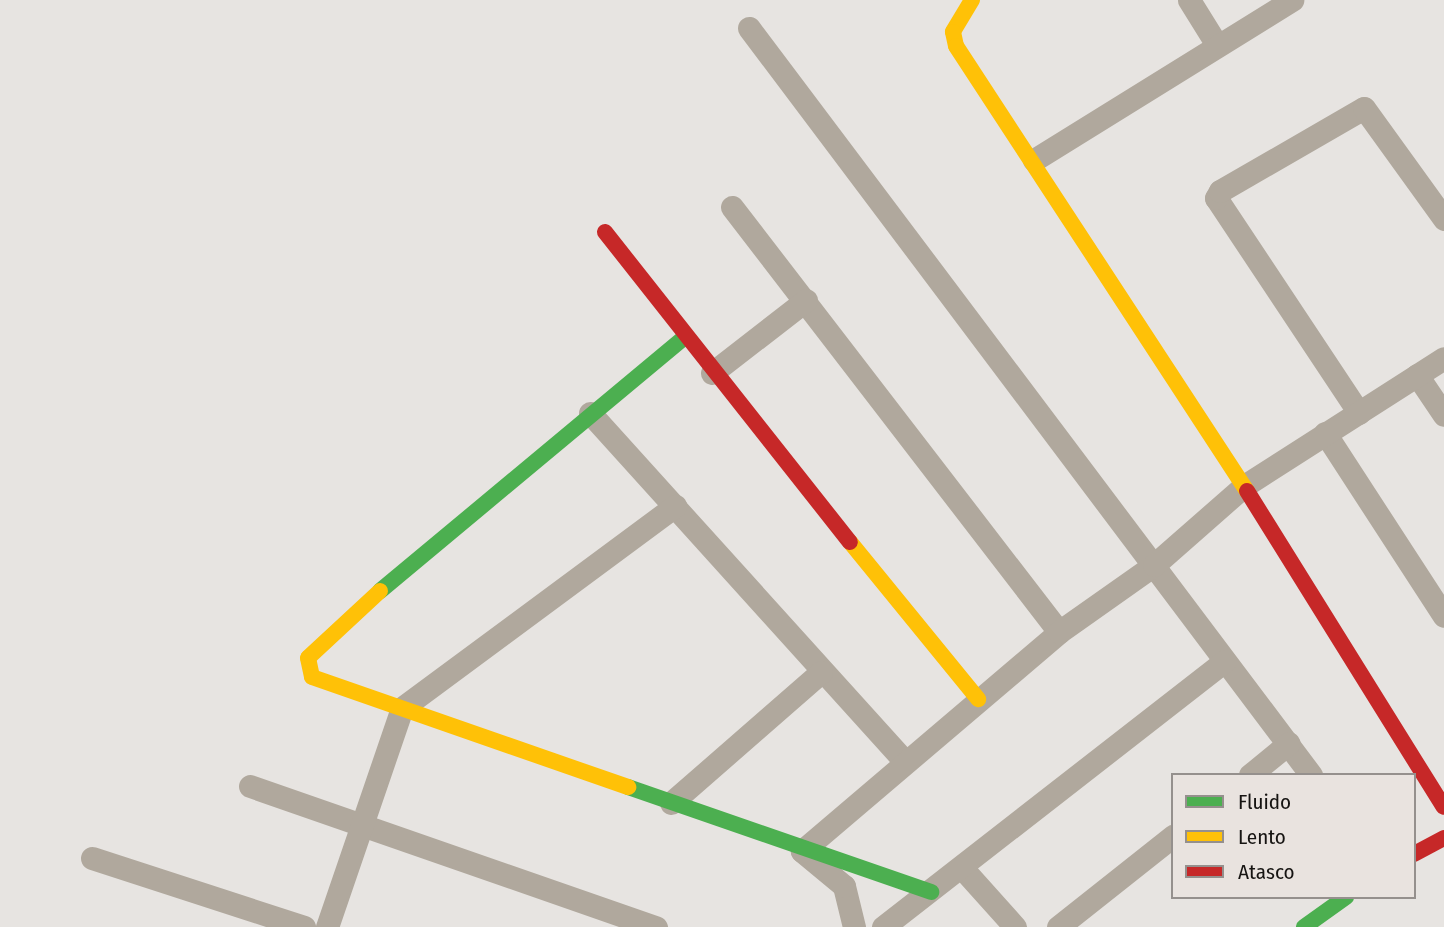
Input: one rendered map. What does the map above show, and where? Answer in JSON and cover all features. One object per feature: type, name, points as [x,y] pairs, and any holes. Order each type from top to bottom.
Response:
[{"type":"street","points":[[972,0],[953,32],[956,47],[1034,160],[1244,486],[1444,807]]},
{"type":"street","points":[[1189,0],[1217,45]]},
{"type":"street","points":[[1034,160],[1292,0]]},
{"type":"street","points":[[749,28],[1310,773]]},
{"type":"street","points":[[1359,413],[1216,198],[1220,191],[1364,108],[1444,219]]},
{"type":"street","points":[[733,207],[1059,632]]},
{"type":"street","points":[[605,232],[712,373],[978,699]]},
{"type":"street","points":[[712,373],[806,300]]},
{"type":"street","points":[[685,337],[590,413],[343,621],[308,658],[312,677],[802,851],[931,892]]},
{"type":"street","points":[[802,851],[904,761],[1059,632],[1154,565],[1244,486],[1444,358]]},
{"type":"street","points":[[1418,375],[1444,415]]},
{"type":"street","points":[[590,413],[904,761]]},
{"type":"street","points":[[1325,433],[1444,616]]},
{"type":"street","points":[[327,927],[402,708],[676,506]]},
{"type":"street","points":[[883,927],[963,869],[1224,661]]},
{"type":"street","points":[[671,803],[821,672]]},
{"type":"street","points":[[1252,773],[1289,743]]},
{"type":"street","points":[[250,786],[363,828],[656,927]]},
{"type":"street","points":[[1059,927],[1171,838]]},
{"type":"street","points":[[1416,853],[1444,838]]},
{"type":"street","points":[[802,851],[844,886],[854,927]]},
{"type":"street","points":[[92,858],[304,927]]},
{"type":"street","points":[[963,869],[1015,927]]},
{"type":"street","points":[[1304,927],[1343,899]]},
{"type":"traffic: fast","points":[[380,591],[685,337]]},
{"type":"traffic: fast","points":[[628,787],[931,892]]},
{"type":"traffic: fast","points":[[1304,927],[1343,899]]},
{"type":"traffic: slow","points":[[972,0],[953,32],[956,46],[1247,491]]},
{"type":"traffic: slow","points":[[850,542],[978,699]]},
{"type":"traffic: slow","points":[[380,591],[308,658],[312,677],[628,787]]},
{"type":"traffic: jam","points":[[605,232],[850,542]]},
{"type":"traffic: jam","points":[[1247,491],[1444,807]]},
{"type":"traffic: jam","points":[[1416,853],[1444,838]]}]
